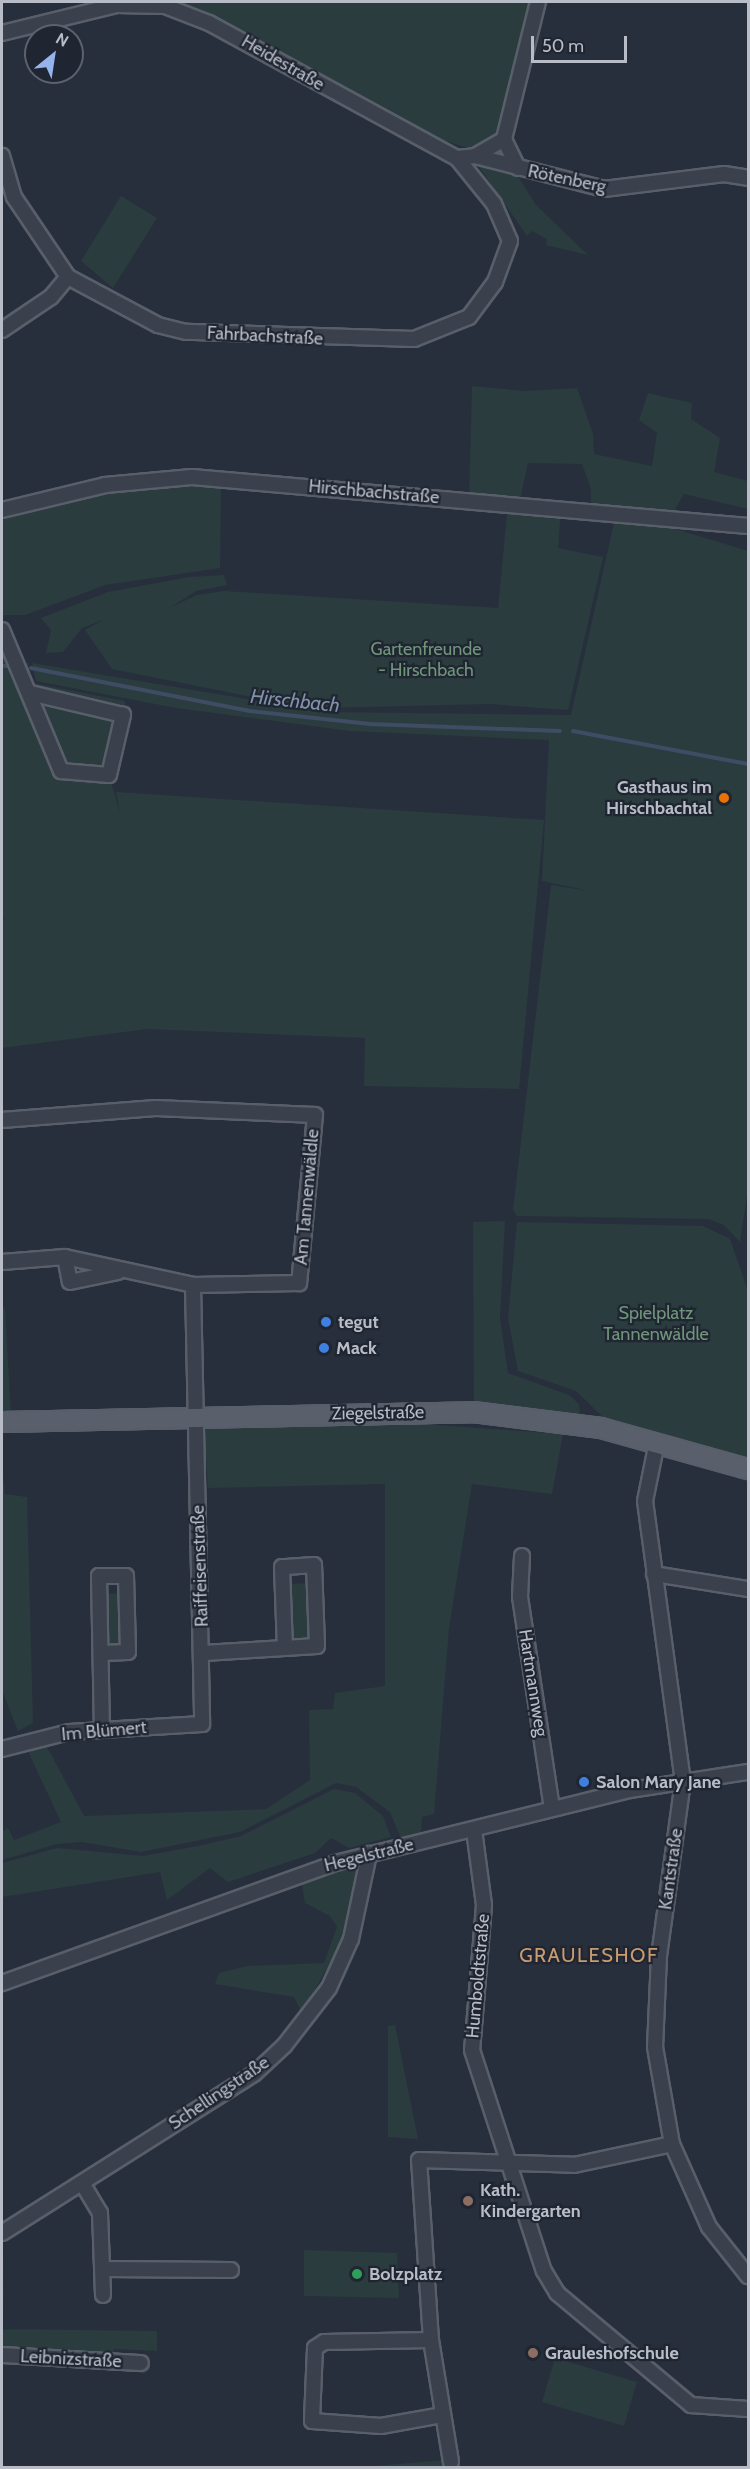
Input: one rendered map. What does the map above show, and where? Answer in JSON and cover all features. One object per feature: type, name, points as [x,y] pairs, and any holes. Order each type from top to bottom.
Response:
[{"type":"main road","name":"Ziegelstraße","points":[[2,1422],[194,1416],[473,1412],[601,1428],[748,1469]]},
{"type":"street","points":[[518,168],[504,140],[538,2]]},
{"type":"street","name":"Heidestraße","points":[[2,33],[76,12],[165,6],[229,32],[458,158],[494,204],[510,241]]},
{"type":"street","points":[[475,156],[504,140]]},
{"type":"street","points":[[2,156],[8,198],[69,278],[51,297],[2,330]]},
{"type":"street","name":"Rötenberg","points":[[458,158],[475,156],[604,189],[724,174],[748,178]]},
{"type":"street","name":"Fahrbachstraße","points":[[69,278],[158,325],[186,332],[414,339],[468,317],[495,282],[510,241]]},
{"type":"street","name":"Hirschbachstraße","points":[[2,510],[105,485],[192,477],[748,526]]},
{"type":"street","points":[[2,630],[58,764],[68,774],[109,775],[123,721],[117,711],[30,693]]},
{"type":"street","name":"Am Tannenwäldle","points":[[2,1120],[156,1108],[315,1115],[299,1283],[193,1285]]},
{"type":"street","points":[[65,1257],[70,1282],[123,1271]]},
{"type":"street","points":[[2,1262],[65,1257],[193,1285],[194,1416]]},
{"type":"street","name":"Raiffeisenstraße","points":[[194,1416],[204,1653],[204,1717]]},
{"type":"street","name":"Kantstraße","points":[[657,1442],[645,1501],[683,1781],[659,1956],[655,2047],[672,2144],[708,2227],[748,2276]]},
{"type":"street","name":"Hartmannweg","points":[[522,1556],[520,1597],[552,1809]]},
{"type":"street","points":[[204,1653],[317,1646],[314,1565],[282,1567],[285,1647]]},
{"type":"street","points":[[654,1574],[748,1589]]},
{"type":"street","points":[[101,1653],[128,1652],[126,1576],[99,1576],[102,1730]]},
{"type":"street","name":"Im Blümert","points":[[2,1749],[20,1741],[102,1730],[202,1724],[204,1717]]},
{"type":"street","name":"Hegelstraße","points":[[2,1983],[285,1878],[369,1854],[552,1809],[683,1781],[748,1772]]},
{"type":"street","name":"Humboldtstraße","points":[[474,1830],[484,1905],[472,2050],[506,2162],[544,2271],[557,2293],[691,2406],[748,2409]]},
{"type":"street","name":"Schellingstraße","points":[[2,2233],[255,2073],[303,2026],[329,1988],[351,1939],[369,1854]]},
{"type":"street","points":[[451,2462],[431,2340],[419,2160],[574,2164],[672,2144]]},
{"type":"street","points":[[82,2183],[100,2213],[104,2269],[103,2295]]},
{"type":"street","points":[[104,2269],[231,2270]]},
{"type":"street","points":[[431,2340],[324,2342],[315,2348],[312,2421],[381,2426],[443,2415]]},
{"type":"street","name":"Leibnizstraße","points":[[2,2355],[141,2363]]},
{"type":"green space","points":[[165,2],[536,2],[499,135],[474,150],[436,138],[229,28]]},
{"type":"green space","points":[[475,161],[516,173],[536,205],[588,255],[546,245],[547,239],[532,231],[527,236]]},
{"type":"green space","points":[[121,196],[157,218],[113,288],[81,261]]},
{"type":"green space","name":"Gartenfreunde - Hirschbach","points":[[472,386],[525,391],[577,388],[593,434],[594,454],[652,466],[657,433],[639,420],[648,393],[692,403],[691,419],[720,438],[714,472],[748,481],[748,509],[684,494],[670,518],[672,528],[748,551],[748,1189],[740,1242],[724,1225],[708,1219],[517,1216],[513,1210],[551,885],[590,891],[542,881],[549,740],[350,731],[176,708],[36,681],[32,663],[325,712],[571,715],[616,514],[591,511],[591,489],[582,464],[528,463],[519,504],[561,508],[558,548],[603,557],[568,710],[489,704],[325,708],[277,702],[112,669],[85,630],[103,620],[82,628],[63,652],[46,653],[51,630],[41,618],[108,592],[189,577],[224,575],[227,585],[196,591],[171,607],[197,595],[225,591],[498,608],[508,504],[469,500]]},
{"type":"green space","points":[[148,486],[221,487],[220,568],[105,585],[25,615],[2,615],[2,520],[74,498]]},
{"type":"green space","points":[[2,652],[11,656],[12,664],[28,663],[33,683],[125,701],[112,786],[120,812],[116,792],[544,820],[519,1089],[364,1086],[365,1038],[147,1029],[2,1048],[2,920],[7,918],[2,919]]},
{"type":"green space","points":[[505,1221],[500,1318],[508,1373],[569,1395],[579,1404],[580,1415],[474,1402],[473,1222]]},
{"type":"green space","name":"Spielplatz Tannenwäldle","points":[[517,1222],[703,1226],[730,1239],[748,1291],[748,1459],[606,1420],[576,1391],[518,1371],[508,1318]]},
{"type":"green space","points":[[5,1308],[11,1415],[2,1415],[2,1309]]},
{"type":"green space","points":[[409,1423],[563,1434],[552,1494],[472,1484],[449,1628],[434,1814],[422,1817],[421,1836],[402,1841],[390,1812],[356,1787],[336,1783],[240,1832],[141,1852],[82,1842],[57,1844],[2,1860],[2,1831],[8,1828],[14,1840],[61,1822],[26,1747],[46,1745],[84,1816],[266,1809],[310,1780],[309,1710],[333,1709],[335,1693],[385,1686],[385,1484],[208,1488],[204,1429]]},
{"type":"green space","points":[[2,1465],[5,1494],[27,1497],[33,1723],[18,1731],[2,1690]]},
{"type":"green space","points":[[310,1583],[311,1637],[292,1639],[289,1584]]},
{"type":"green space","points":[[123,1593],[124,1647],[105,1647],[103,1594]]},
{"type":"green space","points":[[334,1789],[355,1793],[383,1816],[391,1837],[349,1848],[331,1838],[315,1853],[228,1882],[210,1868],[167,1900],[160,1872],[2,1897],[2,1863],[57,1848],[143,1856],[198,1846],[241,1836]]},
{"type":"green space","points":[[360,1864],[345,1936],[302,2013],[294,1997],[215,1984],[219,1973],[247,1966],[324,1963],[337,1927],[330,1916],[305,1903],[301,1879]]},
{"type":"green space","points":[[395,2025],[418,2139],[388,2137],[388,2026]]},
{"type":"green space","points":[[5,2231],[3,2329],[2,2329]]},
{"type":"green space","points":[[304,2250],[397,2253],[399,2298],[304,2296]]},
{"type":"green space","points":[[3,2329],[157,2331],[157,2351],[114,2349],[113,2360],[2,2355]]},
{"type":"green space","points":[[555,2358],[637,2382],[624,2426],[542,2402]]},
{"type":"green space","points":[[447,2460],[448,2468],[347,2468]]},
{"type":"waterway","name":"Hirschbach","points":[[2,666],[8,666]]},
{"type":"waterway","name":"Hirschbach","points":[[31,668],[250,711],[370,724],[560,731]]},
{"type":"waterway","name":"Hirschbach","points":[[573,731],[748,764]]},
{"type":"place","name":"Gasthaus im Hirschbachtal","points":[[724,798]]},
{"type":"place","name":"tegut","points":[[326,1322]]},
{"type":"place","name":"Mack","points":[[324,1348]]},
{"type":"place","name":"Salon Mary Jane","points":[[584,1782]]},
{"type":"place","name":"Kath. Kindergarten","points":[[468,2201]]},
{"type":"place","name":"Bolzplatz","points":[[357,2274]]},
{"type":"place","name":"Grauleshofschule","points":[[533,2353]]},
{"type":"district","name":"GRAULESHOF","points":[[589,1955]]}]
